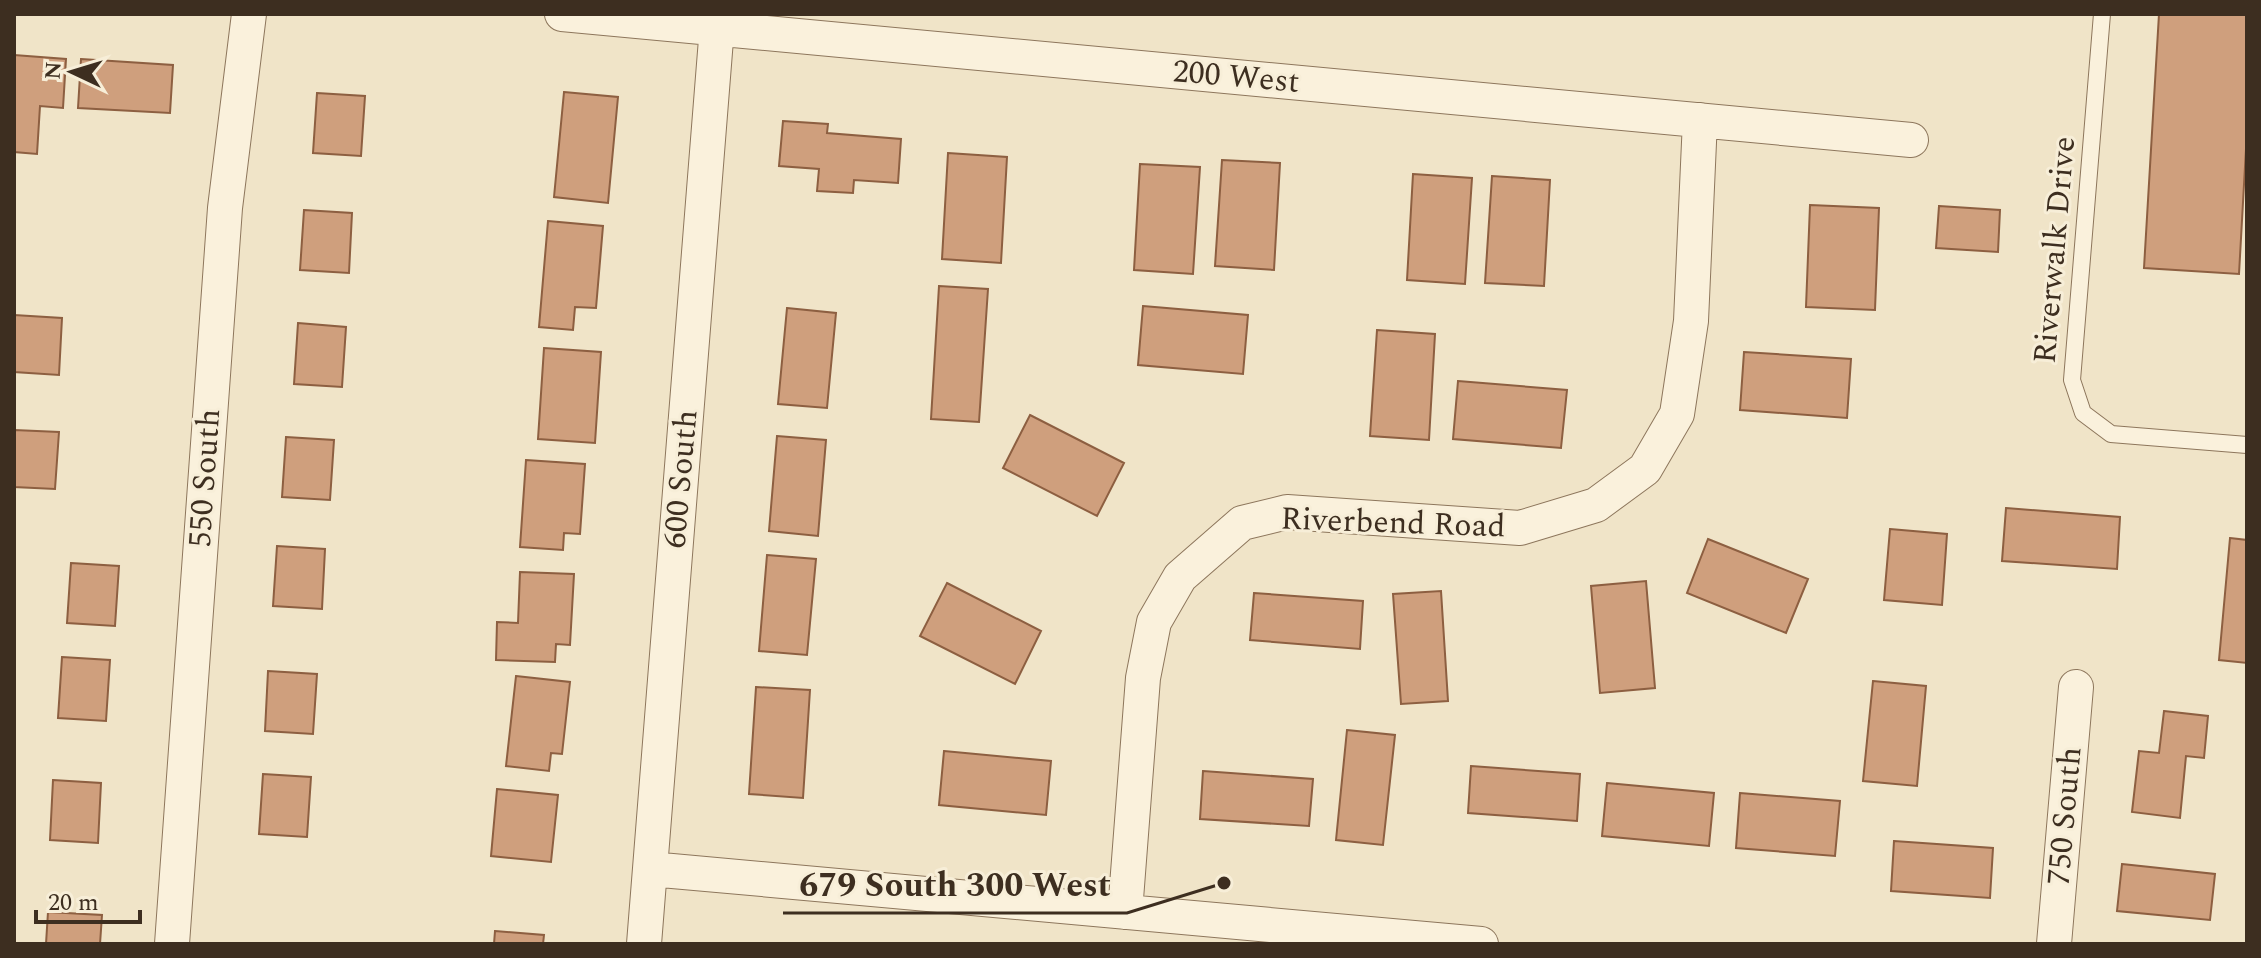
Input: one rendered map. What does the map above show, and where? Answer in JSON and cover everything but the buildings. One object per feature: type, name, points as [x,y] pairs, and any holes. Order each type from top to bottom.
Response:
[{"type":"street","name":"550 South","points":[[172,944],[225,208],[249,14]]},
{"type":"street","name":"200 West","points":[[562,14],[717,21],[1911,140]]},
{"type":"street","name":"600 South","points":[[644,944],[717,21]]},
{"type":"street","name":"Riverbend Road","points":[[1125,912],[1143,678],[1154,622],[1180,577],[1242,523],[1287,512],[1520,528],[1596,505],[1645,469],[1677,414],[1691,321],[1700,120]]},
{"type":"street","name":"750 South","points":[[2054,944],[2076,687]]},
{"type":"street","points":[[650,869],[1481,944]]},
{"type":"lane","name":"Riverwalk Drive","points":[[2102,14],[2072,380],[2083,413],[2111,434],[2247,445]]},
{"type":"place","name":"679 South 300 West","points":[[1224,883]]}]
